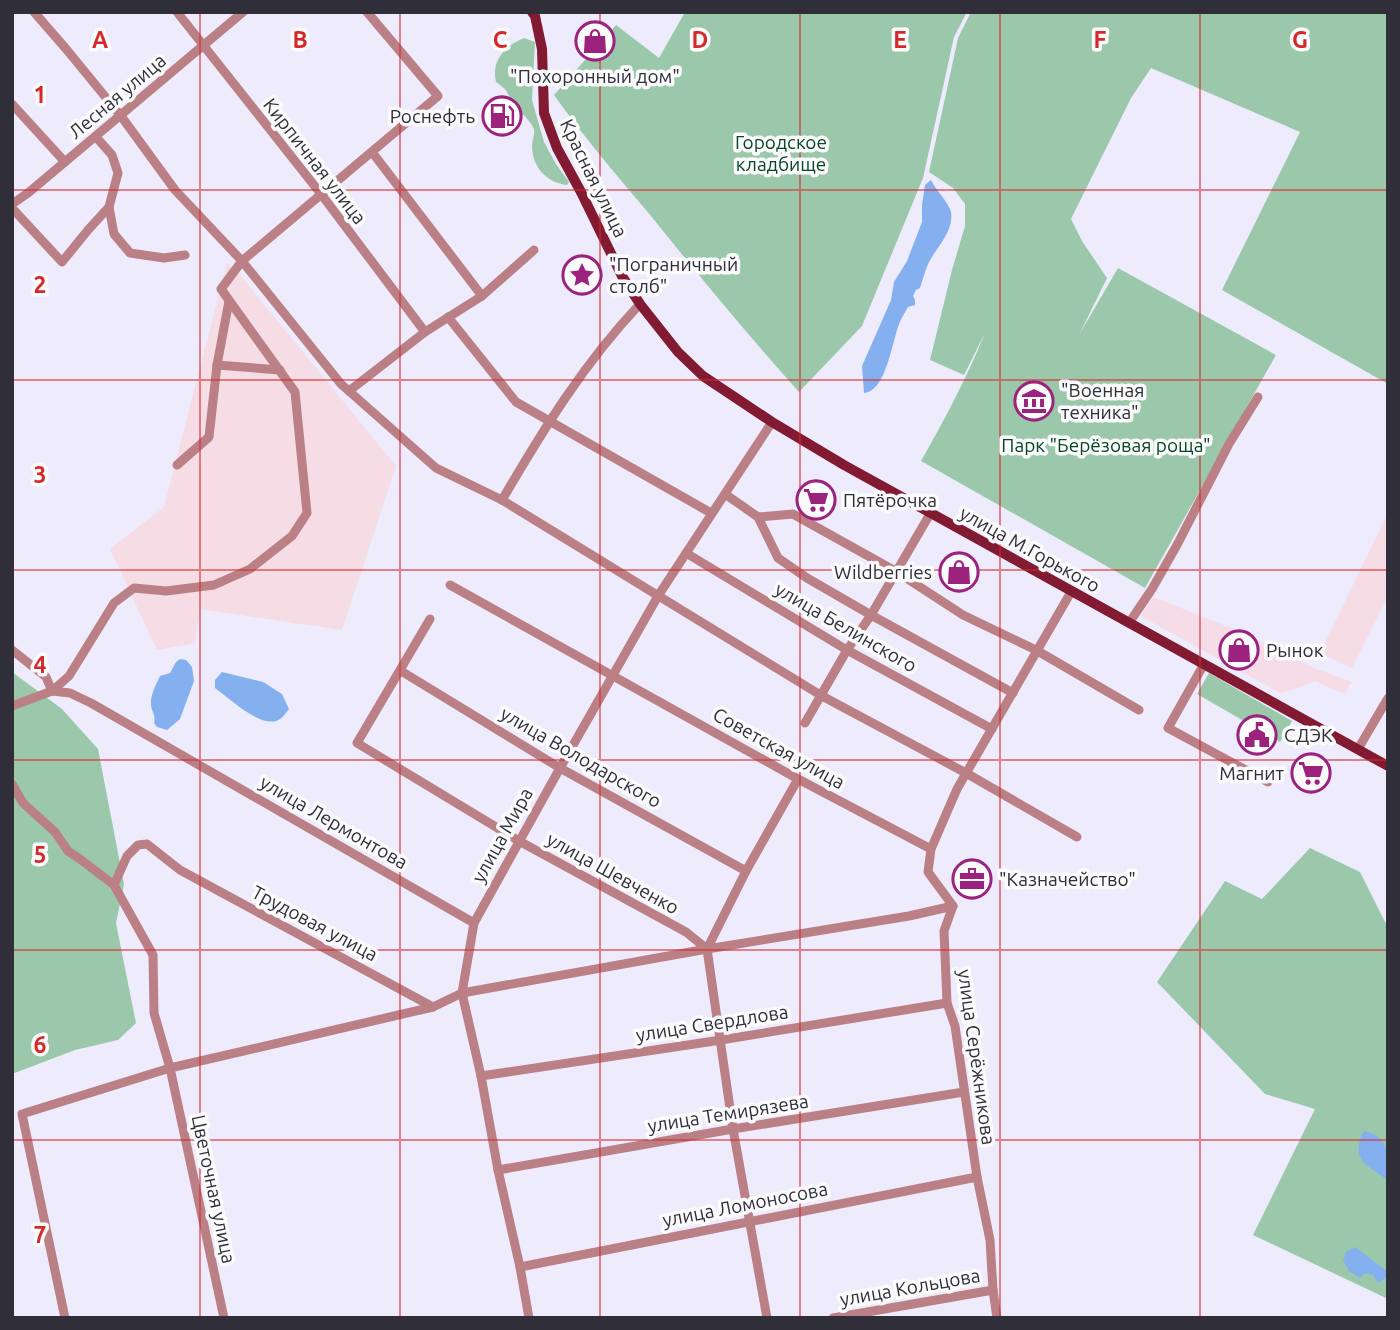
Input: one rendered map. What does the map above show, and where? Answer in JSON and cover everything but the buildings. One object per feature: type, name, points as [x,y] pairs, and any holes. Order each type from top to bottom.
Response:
[{"type":"main road","name":"Красная улица","points":[[536,14],[542,49],[544,113],[557,148],[622,276],[670,343]]},
{"type":"main road","name":"улица М.Горького","points":[[670,343],[702,376],[772,422],[1070,592],[1388,766]]},
{"type":"street","points":[[34,12],[121,116],[176,190],[242,261],[341,384],[436,468],[502,500],[822,696],[1077,836]]},
{"type":"street","name":"Кирпичная улица","points":[[177,12],[321,194],[425,332]]},
{"type":"street","name":"Лесная улица","points":[[12,206],[243,12]]},
{"type":"street","points":[[12,706],[51,691],[69,676],[114,603],[134,588],[166,590],[214,585],[250,569],[292,536],[307,513],[295,392],[221,289],[242,261],[438,96],[367,12]]},
{"type":"street","points":[[12,104],[65,162]]},
{"type":"street","points":[[96,137],[112,155],[118,173],[109,207],[114,234],[130,253],[164,258],[185,256]]},
{"type":"street","points":[[372,152],[482,296]]},
{"type":"street","points":[[12,206],[62,262],[109,207]]},
{"type":"street","points":[[349,391],[425,332],[482,296],[534,250]]},
{"type":"street","points":[[177,465],[209,437],[217,365],[229,300]]},
{"type":"street","points":[[502,500],[549,421],[601,348],[640,304]]},
{"type":"street","points":[[448,317],[516,402],[711,513]]},
{"type":"street","points":[[217,365],[280,370]]},
{"type":"street","points":[[1129,623],[1152,589],[1229,444],[1258,397]]},
{"type":"street","name":"улица Мира","points":[[529,1318],[462,993],[474,923],[658,596],[772,422]]},
{"type":"street","points":[[725,494],[758,517],[778,558],[871,615],[1013,693]]},
{"type":"street","points":[[805,723],[930,513]]},
{"type":"street","points":[[758,517],[793,514],[897,572],[963,615],[1037,650],[1139,710]]},
{"type":"street","name":"улица Белинского","points":[[686,553],[847,650],[992,729]]},
{"type":"street","name":"Советская улица","points":[[450,585],[798,779],[931,849]]},
{"type":"street","points":[[65,1318],[22,1114],[170,1068],[433,1007],[462,993],[909,916],[953,906],[928,872],[931,849],[957,789],[1070,592]]},
{"type":"street","points":[[401,671],[430,619]]},
{"type":"street","points":[[12,650],[46,677],[51,691]]},
{"type":"street","points":[[1204,664],[1168,728],[1268,782]]},
{"type":"street","name":"улица Шевченко","points":[[401,671],[357,743],[519,841],[685,932],[707,949]]},
{"type":"street","name":"улица Володарского","points":[[401,671],[560,768],[746,871]]},
{"type":"street","name":"улица Лермонтова","points":[[51,691],[70,693],[91,703],[474,923]]},
{"type":"street","points":[[1358,749],[1388,698]]},
{"type":"street","points":[[768,1318],[733,1129],[707,949],[746,871],[798,779]]},
{"type":"street","points":[[12,785],[23,803],[55,832],[68,851],[114,885]]},
{"type":"street","name":"Трудовая улица","points":[[114,885],[127,856],[138,845],[147,844],[180,870],[433,1007]]},
{"type":"street","name":"Цветочная улица","points":[[114,885],[153,955],[154,1013],[170,1068],[224,1318]]},
{"type":"street","name":"улица Серёжникова","points":[[953,906],[943,931],[947,1003],[955,1026],[977,1177],[990,1240],[997,1318]]},
{"type":"street","name":"улица Свердлова","points":[[481,1076],[947,1003]]},
{"type":"street","name":"улица Темирязева","points":[[498,1170],[964,1092]]},
{"type":"street","name":"улица Ломоносова","points":[[520,1267],[977,1177]]},
{"type":"street","name":"улица Кольцова","points":[[833,1318],[993,1290]]},
{"type":"shaded area","points":[[227,263],[240,275],[396,466],[342,630],[200,609],[195,643],[157,650],[110,549],[164,507]]},
{"type":"shaded area","points":[[1388,513],[1388,595],[1352,668],[1320,653]]},
{"type":"shaded area","name":"Рынок","points":[[1153,597],[1241,632],[1314,668],[1352,682],[1344,694],[1315,681],[1280,693],[1141,616]]},
{"type":"green space","name":"Городское кладбище","points":[[685,12],[967,12],[954,37],[923,178],[862,326],[799,392],[601,157],[554,95],[616,25],[659,58]]},
{"type":"green space","name":"Парк \"Берёзовая роща\"","points":[[971,12],[1388,12],[1388,384],[1222,290],[1300,132],[1151,68],[1131,98],[1071,219],[1107,278],[1080,333],[1118,268],[1276,355],[1145,588],[921,461],[971,366],[985,333],[964,375],[930,360],[965,226],[965,204],[953,188],[929,172],[958,38]]},
{"type":"green space","points":[[524,38],[535,42],[532,100],[544,142],[569,182],[567,185],[553,181],[542,173],[533,154],[533,127],[524,115],[521,116],[505,89],[496,82],[497,61],[510,45]]},
{"type":"green space","points":[[12,672],[62,709],[98,749],[124,884],[116,923],[136,1023],[118,1040],[75,1050],[12,1074]]},
{"type":"green space","points":[[1209,673],[1292,721],[1280,742],[1197,694]]},
{"type":"green space","points":[[1310,848],[1360,872],[1388,924],[1388,1299],[1253,1235],[1315,1109],[1265,1094],[1157,982],[1225,881],[1262,899]]},
{"type":"water","points":[[931,180],[951,212],[950,226],[929,262],[920,288],[913,296],[915,305],[908,307],[900,322],[882,376],[871,391],[864,393],[862,366],[891,300],[894,282],[907,261],[922,222],[925,185]]},
{"type":"water","points":[[180,659],[186,660],[192,667],[194,681],[180,719],[167,730],[154,723],[151,698],[160,676],[170,673]]},
{"type":"water","points":[[222,672],[263,682],[282,694],[289,709],[276,721],[252,715],[215,688],[215,680]]},
{"type":"water","points":[[1364,1131],[1379,1138],[1386,1149],[1388,1180],[1367,1165],[1359,1155],[1358,1148]]},
{"type":"water","points":[[1355,1247],[1388,1272],[1386,1278],[1378,1283],[1373,1275],[1365,1273],[1360,1278],[1349,1271],[1343,1260],[1346,1252]]},
{"type":"place","name":"\"Похоронный дом\"","points":[[595,41]]},
{"type":"place","name":"Роснефть","points":[[502,116]]},
{"type":"place","name":"\"Пограничный столб\"","points":[[582,275]]},
{"type":"place","name":"\"Военная техника\"","points":[[1034,401]]},
{"type":"place","name":"Пятёрочка","points":[[816,500]]},
{"type":"place","name":"Wildberries","points":[[959,572]]},
{"type":"place","name":"Рынок","points":[[1239,650]]},
{"type":"place","name":"СДЭК","points":[[1257,735]]},
{"type":"place","name":"Магнит","points":[[1311,773]]},
{"type":"place","name":"\"Казначейство\"","points":[[972,879]]}]
